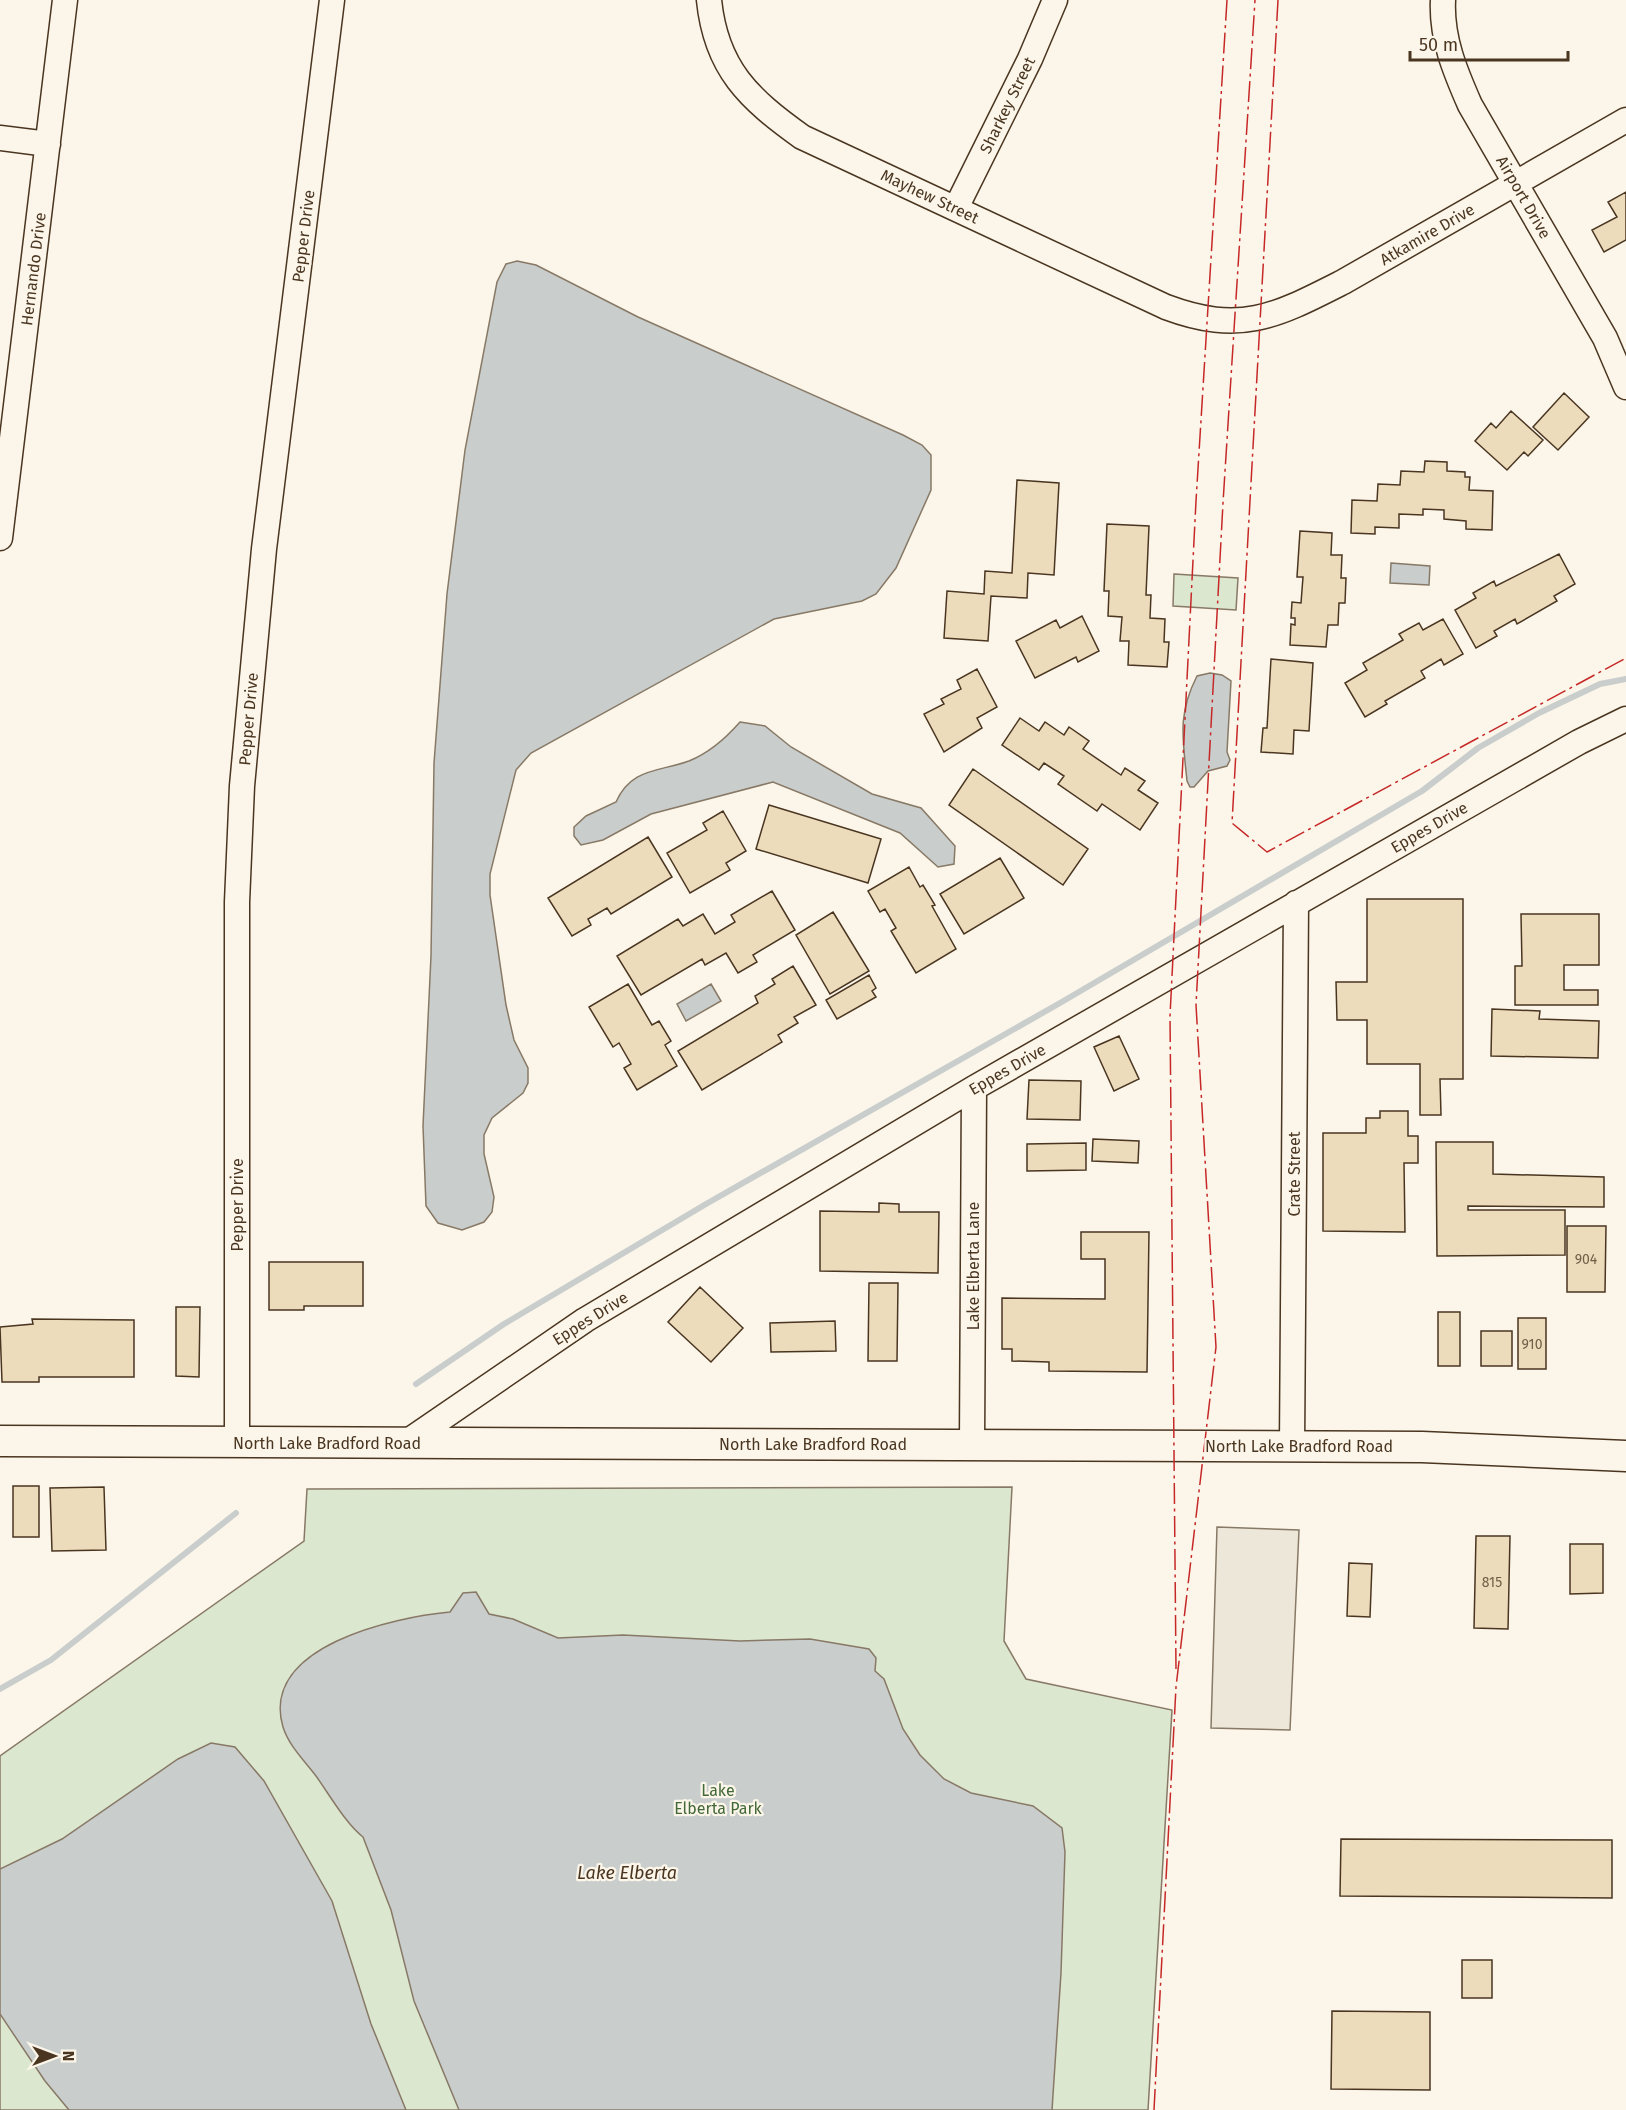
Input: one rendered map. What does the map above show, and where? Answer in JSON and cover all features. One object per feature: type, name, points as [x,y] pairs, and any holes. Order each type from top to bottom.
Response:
[{"type":"main road","name":"North Lake Bradford Road","points":[[0,1441],[1292,1446],[1544,1450],[1626,1456]]},
{"type":"street","name":"Hernando Drive","points":[[0,538],[65,0]]},
{"type":"street","name":"Pepper Drive","points":[[237,1443],[237,902],[242,786],[264,549],[332,0]]},
{"type":"street","name":"Mayhew Street","points":[[709,0],[716,42],[732,71],[750,96],[763,109],[802,136],[1166,307],[1195,318],[1217,322]]},
{"type":"street","name":"Sharkey Street","points":[[956,208],[1030,59],[1055,0]]},
{"type":"street","name":"Airport Drive","points":[[1443,0],[1446,40],[1454,69],[1470,105],[1605,338],[1626,387]]},
{"type":"street","name":"Atkamire Drive","points":[[1217,322],[1263,317],[1296,306],[1343,282],[1626,120]]},
{"type":"street","points":[[0,138],[48,144]]},
{"type":"street","name":"Eppes Drive","points":[[404,1444],[585,1320],[974,1088],[1579,742],[1626,719]]},
{"type":"street","name":"Crate Street","points":[[1292,1446],[1296,903]]},
{"type":"street","name":"Lake Elberta Lane","points":[[972,1444],[974,1088]]},
{"type":"green space","points":[[1174,574],[1238,578],[1236,610],[1173,606]]},
{"type":"green space","name":"Lake Elberta Park","points":[[1012,1487],[1004,1641],[1026,1679],[1172,1710],[1148,2110],[0,2110],[0,1756],[304,1541],[307,1489]]},
{"type":"shaded area","points":[[1217,1527],[1299,1530],[1290,1730],[1211,1728]]},
{"type":"water","points":[[517,261],[536,265],[638,317],[922,445],[931,455],[931,490],[896,568],[876,594],[862,601],[774,619],[531,753],[516,770],[490,874],[490,895],[506,1005],[514,1040],[528,1068],[528,1083],[523,1093],[492,1118],[484,1135],[484,1154],[494,1197],[492,1212],[484,1222],[462,1230],[438,1223],[426,1206],[423,1126],[431,956],[434,763],[447,594],[465,450],[497,282],[506,264]]},
{"type":"water","points":[[1391,563],[1430,566],[1429,585],[1390,583]]},
{"type":"water","points":[[1210,673],[1222,675],[1231,681],[1227,752],[1230,760],[1227,766],[1208,771],[1194,787],[1190,787],[1187,781],[1184,752],[1183,727],[1186,703],[1197,676]]},
{"type":"water","points":[[740,722],[765,726],[791,747],[872,794],[921,808],[955,846],[954,864],[938,867],[900,833],[773,782],[651,814],[603,840],[581,845],[574,836],[574,827],[586,816],[616,802],[629,783],[647,773],[696,758],[717,744]]},
{"type":"water","points":[[711,984],[721,1001],[686,1021],[677,1004]]},
{"type":"water","name":"Lake Elberta","points":[[476,1592],[489,1614],[513,1619],[558,1638],[623,1635],[740,1641],[810,1639],[869,1649],[876,1658],[875,1671],[884,1679],[903,1729],[920,1755],[944,1779],[971,1793],[1033,1806],[1062,1828],[1065,1852],[1061,1973],[1052,2110],[459,2110],[414,2001],[391,1910],[363,1837],[344,1817],[289,1740],[283,1727],[281,1699],[291,1676],[311,1656],[337,1641],[367,1629],[397,1621],[450,1612],[463,1593]]},
{"type":"water","points":[[211,1743],[235,1747],[264,1781],[332,1901],[371,2024],[406,2110],[69,2110],[45,2081],[0,2014],[0,1869],[62,1839],[178,1759]]},
{"type":"building","points":[[1626,192],[1626,240],[1604,252],[1592,230],[1617,217],[1608,202]]},
{"type":"building","points":[[1564,393],[1589,417],[1558,450],[1533,427]]},
{"type":"building","points":[[1511,411],[1543,440],[1528,456],[1524,452],[1507,470],[1475,441],[1491,423],[1496,428]]},
{"type":"building","points":[[1425,461],[1447,462],[1447,471],[1465,472],[1465,477],[1470,477],[1469,490],[1493,491],[1492,530],[1466,529],[1466,521],[1444,519],[1444,510],[1423,509],[1423,515],[1399,514],[1399,528],[1375,527],[1375,534],[1351,533],[1352,500],[1377,501],[1378,484],[1400,485],[1401,471],[1424,472]]},
{"type":"building","points":[[1017,480],[1059,483],[1054,575],[1028,573],[1027,598],[991,596],[988,641],[944,638],[947,591],[984,594],[985,571],[1012,573]]},
{"type":"building","points":[[1107,524],[1149,526],[1146,595],[1151,595],[1150,618],[1165,619],[1164,642],[1169,642],[1167,667],[1128,665],[1129,641],[1120,641],[1122,617],[1108,616],[1109,591],[1104,591]]},
{"type":"building","points":[[1300,531],[1332,533],[1331,555],[1342,555],[1341,578],[1346,578],[1345,603],[1339,603],[1338,625],[1328,625],[1326,647],[1290,645],[1291,624],[1295,625],[1295,618],[1291,618],[1292,602],[1301,603],[1303,577],[1297,577]]},
{"type":"building","points":[[1559,554],[1575,584],[1554,596],[1557,601],[1517,624],[1515,619],[1494,631],[1497,636],[1476,648],[1455,610],[1476,598],[1473,593],[1494,581],[1496,586]]},
{"type":"building","points":[[1082,616],[1099,651],[1078,662],[1076,657],[1035,678],[1016,641],[1056,620],[1060,628]]},
{"type":"building","points":[[1443,619],[1463,654],[1444,665],[1441,659],[1421,671],[1425,678],[1385,701],[1387,704],[1365,717],[1345,683],[1367,670],[1363,663],[1403,640],[1399,634],[1419,623],[1423,630]]},
{"type":"building","points":[[1271,659],[1313,663],[1309,731],[1294,730],[1293,754],[1261,752],[1263,728],[1267,728]]},
{"type":"building","points":[[977,669],[997,707],[977,718],[982,728],[944,752],[924,714],[944,704],[941,699],[961,689],[957,680]]},
{"type":"building","points":[[1020,718],[1039,731],[1045,722],[1064,735],[1069,727],[1089,741],[1083,749],[1121,775],[1125,768],[1145,781],[1138,790],[1158,803],[1140,830],[1102,804],[1097,811],[1058,784],[1064,776],[1044,763],[1039,770],[1002,745]]},
{"type":"building","points":[[973,769],[1088,849],[1063,885],[949,805]]},
{"type":"building","points":[[769,805],[881,839],[868,883],[756,849]]},
{"type":"building","points":[[723,811],[746,851],[726,863],[730,870],[690,893],[667,853],[707,830],[703,823]]},
{"type":"building","points":[[648,837],[672,877],[611,914],[607,908],[588,919],[591,925],[572,936],[548,898]]},
{"type":"building","points":[[1000,858],[1024,898],[964,934],[940,894]]},
{"type":"building","points":[[909,867],[920,887],[923,885],[935,905],[932,906],[956,949],[916,973],[891,931],[896,928],[885,909],[880,912],[868,891]]},
{"type":"building","points":[[772,891],[795,930],[753,955],[757,962],[738,973],[726,953],[705,965],[702,959],[641,995],[617,956],[678,919],[683,926],[703,914],[715,934],[735,922],[731,915]]},
{"type":"building","points":[[1367,899],[1463,899],[1463,1079],[1440,1079],[1441,1115],[1420,1115],[1420,1064],[1367,1064],[1367,1020],[1337,1020],[1336,982],[1367,982]]},
{"type":"building","points":[[833,912],[869,971],[830,994],[796,935]]},
{"type":"building","points":[[1521,914],[1599,914],[1599,965],[1564,965],[1564,990],[1598,990],[1598,1005],[1515,1005],[1515,966],[1522,966]]},
{"type":"building","points":[[793,966],[816,1005],[794,1017],[798,1023],[778,1035],[782,1042],[702,1090],[678,1051],[758,1003],[755,996],[775,984],[772,979]]},
{"type":"building","points":[[869,975],[876,988],[872,991],[876,997],[837,1019],[826,1000]]},
{"type":"building","points":[[628,984],[652,1025],[659,1021],[671,1041],[665,1045],[677,1066],[637,1090],[624,1068],[631,1064],[619,1043],[613,1047],[589,1007]]},
{"type":"building","points":[[1492,1009],[1540,1011],[1539,1019],[1599,1021],[1598,1058],[1491,1056]]},
{"type":"building","points":[[1119,1036],[1139,1079],[1114,1091],[1094,1047]]},
{"type":"building","points":[[1029,1080],[1081,1081],[1080,1120],[1027,1119]]},
{"type":"building","points":[[1380,1111],[1408,1111],[1408,1136],[1418,1136],[1418,1163],[1404,1163],[1405,1232],[1323,1231],[1323,1133],[1366,1133],[1366,1118],[1380,1118]]},
{"type":"building","points":[[1093,1139],[1139,1141],[1138,1163],[1092,1161]]},
{"type":"building","points":[[1436,1142],[1493,1142],[1493,1174],[1604,1177],[1604,1207],[1468,1206],[1468,1210],[1565,1210],[1565,1255],[1437,1256]]},
{"type":"building","points":[[1086,1143],[1086,1170],[1027,1171],[1027,1144]]},
{"type":"building","points":[[879,1203],[899,1204],[899,1212],[939,1212],[938,1273],[820,1271],[820,1211],[879,1212]]},
{"type":"building","points":[[1567,1226],[1606,1226],[1605,1292],[1567,1292]]},
{"type":"building","points":[[1081,1232],[1149,1232],[1147,1372],[1049,1371],[1049,1362],[1012,1361],[1012,1349],[1002,1349],[1002,1298],[1105,1299],[1105,1259],[1081,1259]]},
{"type":"building","points":[[269,1262],[363,1262],[363,1306],[304,1306],[304,1310],[269,1310]]},
{"type":"building","points":[[869,1283],[898,1283],[897,1361],[868,1361]]},
{"type":"building","points":[[700,1287],[743,1328],[711,1362],[668,1322]]},
{"type":"building","points":[[176,1307],[200,1307],[199,1377],[176,1376]]},
{"type":"building","points":[[1438,1312],[1460,1312],[1460,1366],[1438,1366]]},
{"type":"building","points":[[1518,1318],[1546,1318],[1546,1369],[1518,1369]]},
{"type":"building","points":[[32,1319],[134,1320],[134,1377],[39,1377],[39,1382],[2,1382],[0,1327],[33,1324]]},
{"type":"building","points":[[835,1321],[836,1351],[771,1352],[770,1323]]},
{"type":"building","points":[[1481,1331],[1512,1331],[1512,1366],[1481,1366]]},
{"type":"building","points":[[13,1486],[39,1486],[39,1537],[13,1537]]},
{"type":"building","points":[[104,1487],[106,1550],[52,1551],[50,1488]]},
{"type":"building","points":[[1476,1536],[1510,1536],[1508,1629],[1474,1628]]},
{"type":"building","points":[[1570,1544],[1603,1544],[1603,1593],[1570,1594]]},
{"type":"building","points":[[1349,1563],[1372,1564],[1370,1617],[1347,1616]]},
{"type":"building","points":[[1341,1839],[1612,1840],[1612,1898],[1340,1896]]},
{"type":"building","points":[[1462,1960],[1492,1960],[1492,1998],[1462,1998]]},
{"type":"building","points":[[1332,2011],[1430,2012],[1430,2090],[1331,2089]]},
{"type":"waterway","points":[[416,1384],[504,1324],[706,1204],[1060,1003],[1422,791],[1478,748],[1539,713],[1600,684],[1626,679]]},
{"type":"waterway","points":[[0,1689],[51,1660],[236,1513]]},
{"type":"power","points":[[1176,1669],[1170,1016],[1196,501],[1227,0]]},
{"type":"power","points":[[1154,2110],[1176,1687],[1216,1347],[1196,1005],[1223,503],[1255,0]]},
{"type":"power","points":[[1278,0],[1232,823],[1267,852],[1626,658]]}]
